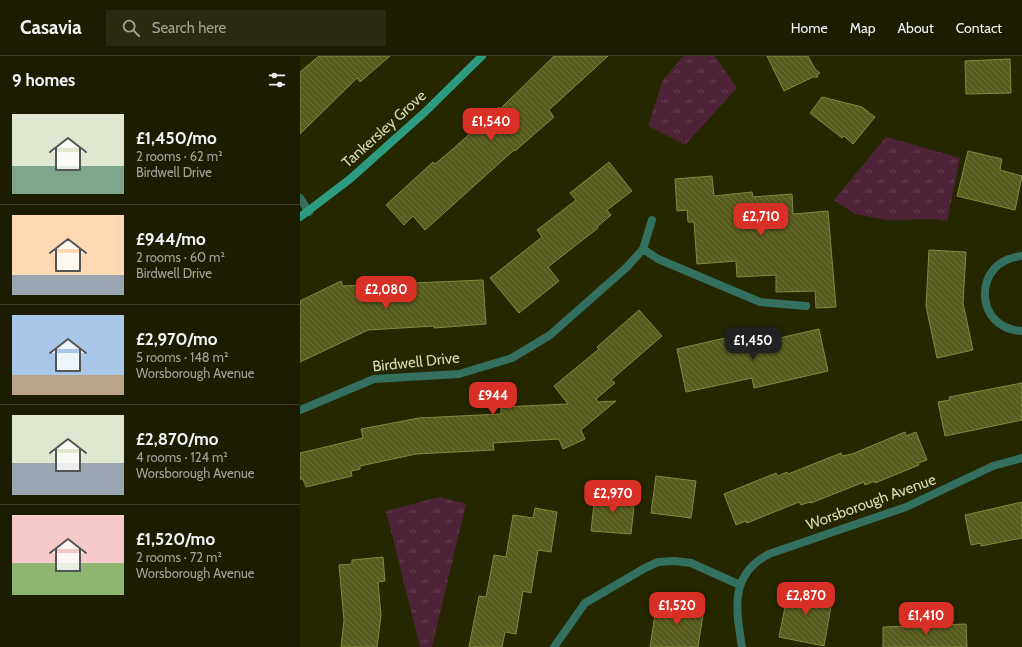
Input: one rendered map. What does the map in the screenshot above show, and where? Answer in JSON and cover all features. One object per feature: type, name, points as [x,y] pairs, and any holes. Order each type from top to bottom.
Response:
[{"type":"street","name":"Tankersley Grove","points":[[300,217],[309,212],[350,179],[425,112],[482,56]]},
{"type":"street","points":[[300,198],[309,212]]},
{"type":"street","name":"Birdwell Drive","points":[[300,410],[374,379],[459,374],[512,358],[550,335],[627,267],[643,249],[652,220]]},
{"type":"street","points":[[643,249],[658,259],[760,302],[806,306]]},
{"type":"street","points":[[1022,256],[1008,259],[997,265],[989,275],[985,286],[984,298],[987,309],[994,319],[1003,326],[1014,331],[1022,331]]},
{"type":"street","name":"Worsborough Avenue","points":[[742,647],[737,615],[737,599],[740,585],[746,572],[756,561],[769,554],[906,507],[993,466],[1022,458]]},
{"type":"street","points":[[554,647],[585,603],[644,568],[658,562],[675,561],[691,563],[740,585]]},
{"type":"green space","points":[[683,56],[715,56],[737,88],[685,145],[648,126],[663,80]]},
{"type":"green space","points":[[886,137],[960,158],[947,221],[934,219],[887,220],[855,214],[834,200]]},
{"type":"green space","points":[[439,497],[466,504],[432,647],[420,647],[386,511]]},
{"type":"building","points":[[319,56],[390,56],[360,82],[357,78],[300,134],[300,72]]},
{"type":"building","points":[[554,56],[608,56],[549,110],[554,117],[515,151],[514,150],[425,230],[413,216],[404,225],[386,205],[433,162],[435,164],[499,107],[500,109]]},
{"type":"building","points":[[767,56],[808,56],[815,69],[820,73],[817,75],[818,77],[813,77],[784,91]]},
{"type":"building","points":[[1010,59],[1011,93],[966,94],[965,61]]},
{"type":"building","points":[[822,97],[862,107],[875,117],[853,144],[844,136],[842,138],[810,113]]},
{"type":"building","points":[[968,151],[1002,159],[1000,170],[1022,176],[1015,210],[957,196]]},
{"type":"building","points":[[609,162],[632,191],[607,210],[611,215],[597,227],[598,228],[548,267],[559,281],[519,313],[490,278],[542,237],[537,230],[576,200],[570,193]]},
{"type":"building","points":[[712,176],[714,196],[752,192],[753,197],[792,194],[793,214],[828,211],[836,307],[816,308],[815,291],[776,292],[776,275],[737,277],[736,261],[697,264],[694,222],[688,222],[687,210],[677,211],[675,179]]},
{"type":"building","points":[[929,250],[966,252],[963,303],[973,350],[937,358],[926,306]]},
{"type":"building","points":[[483,280],[486,324],[434,328],[434,326],[368,330],[300,362],[300,301],[341,281],[343,286]]},
{"type":"building","points":[[639,310],[662,336],[611,380],[615,383],[596,399],[598,402],[616,401],[581,430],[585,439],[563,449],[559,439],[493,443],[494,450],[416,454],[360,466],[360,469],[351,471],[352,476],[306,487],[303,479],[300,479],[300,453],[363,438],[361,429],[419,418],[501,414],[501,407],[568,404],[554,386],[599,349],[597,347]]},
{"type":"building","points":[[819,329],[828,371],[754,388],[752,378],[686,392],[677,349],[725,338],[727,350]]},
{"type":"building","points":[[1022,383],[1022,420],[945,436],[938,402],[950,400],[949,397]]},
{"type":"building","points":[[905,432],[906,436],[916,432],[927,460],[918,463],[919,465],[875,483],[875,481],[865,485],[864,482],[811,503],[801,505],[799,502],[747,523],[746,521],[736,525],[724,494],[776,473],[778,476],[787,472],[788,474],[841,453],[842,456],[852,454]]},
{"type":"building","points":[[656,476],[696,481],[691,518],[651,513]]},
{"type":"building","points":[[595,494],[635,497],[631,534],[591,531]]},
{"type":"building","points":[[1022,502],[1022,538],[981,546],[981,543],[971,545],[965,515]]},
{"type":"building","points":[[535,508],[557,512],[551,552],[538,550],[531,593],[523,591],[516,634],[505,632],[502,647],[469,647],[479,596],[486,597],[494,555],[506,557],[513,515],[533,518]]},
{"type":"building","points":[[383,557],[385,581],[378,582],[381,615],[377,647],[341,647],[344,620],[339,565],[352,564],[352,560]]},
{"type":"building","points":[[789,587],[833,595],[824,646],[779,637]]},
{"type":"building","points":[[657,601],[704,608],[698,647],[650,647]]},
{"type":"building","points":[[966,624],[967,647],[883,647],[883,627]]}]
